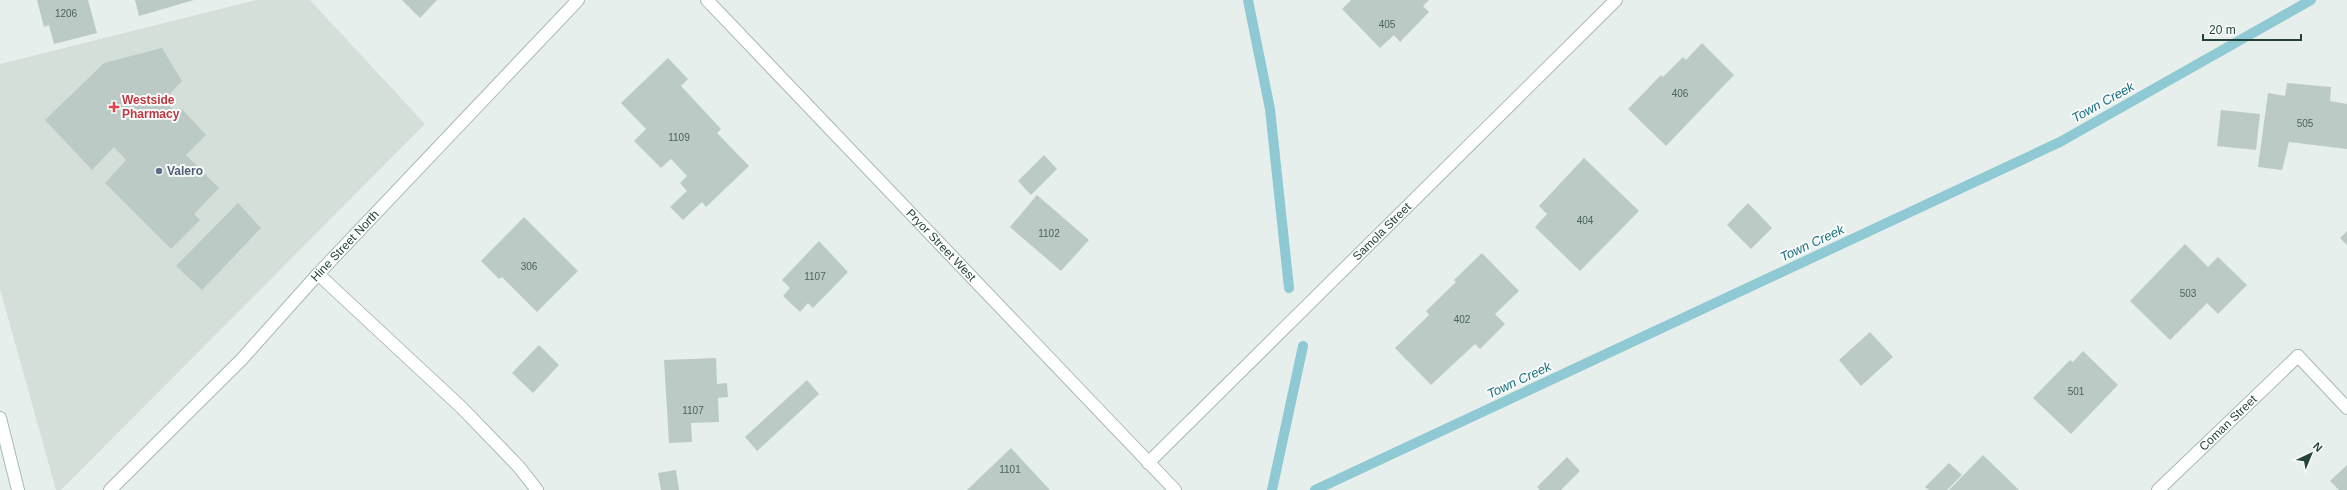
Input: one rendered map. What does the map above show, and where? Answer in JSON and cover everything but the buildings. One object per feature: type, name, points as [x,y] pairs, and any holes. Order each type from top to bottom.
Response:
[{"type":"street","name":"Hine Street North","points":[[110,490],[242,359],[318,274],[578,0]]},
{"type":"street","name":"Pryor Street West","points":[[707,0],[1175,490]]},
{"type":"street","name":"Samola Street","points":[[1148,463],[1616,0]]},
{"type":"street","points":[[318,274],[462,408],[519,467],[537,490]]},
{"type":"street","name":"Coman Street","points":[[2158,490],[2298,356],[2347,408]]},
{"type":"street","points":[[0,418],[18,490]]},
{"type":"shaded area","points":[[256,0],[310,0],[425,124],[61,490],[56,490],[0,289],[0,64]]},
{"type":"waterway","points":[[1248,0],[1270,109],[1289,288]]},
{"type":"waterway","name":"Town Creek","points":[[1315,490],[2060,142],[2311,0]]},
{"type":"waterway","points":[[1272,490],[1303,346]]},
{"type":"place","name":"Westside Pharmacy","points":[[114,107]]},
{"type":"place","name":"Valero","points":[[159,171]]}]
